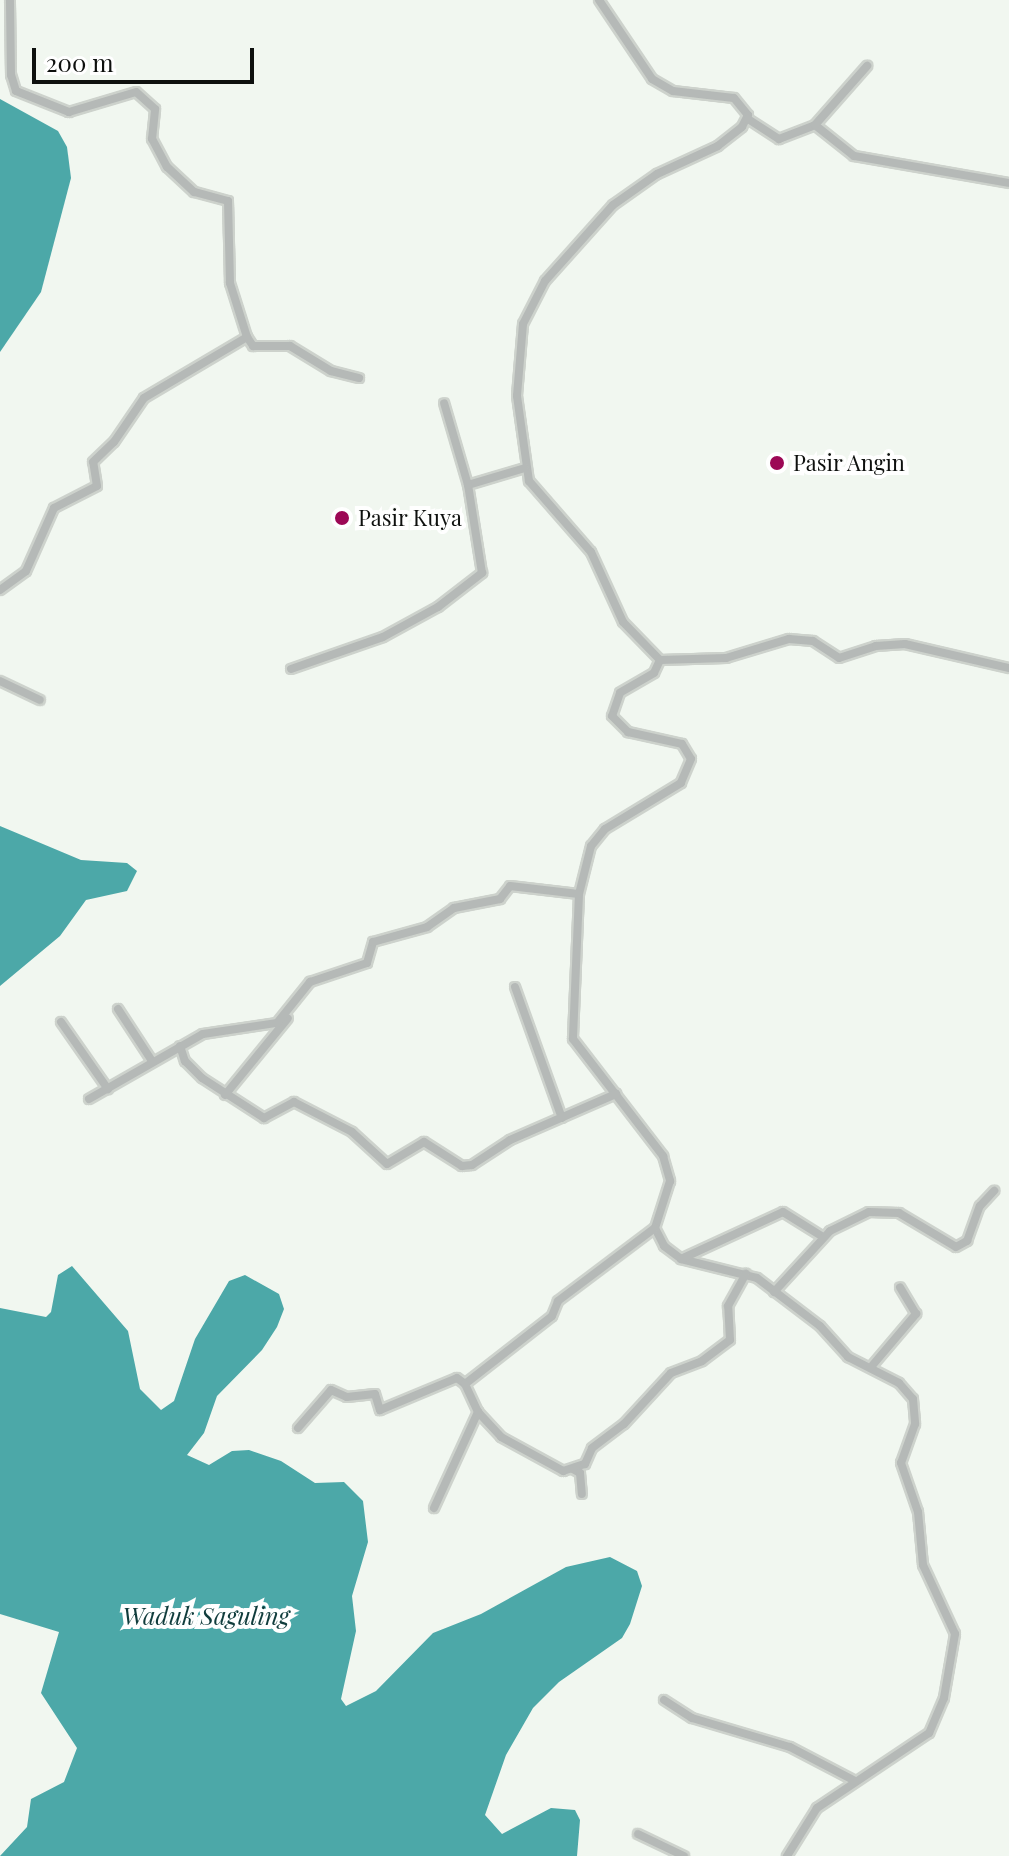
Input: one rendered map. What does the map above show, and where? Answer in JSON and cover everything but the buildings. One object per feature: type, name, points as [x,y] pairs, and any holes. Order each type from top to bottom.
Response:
[{"type":"street","points":[[10,0],[11,75],[16,91],[69,112],[136,92],[155,109],[152,139],[173,174],[194,192],[228,201],[230,283],[247,337],[253,346],[290,346],[331,371],[359,378]]},
{"type":"street","points":[[599,0],[652,79],[673,91],[734,98],[748,119],[779,139],[815,125],[867,66]]},
{"type":"street","points":[[748,119],[718,146],[629,192],[545,281],[523,324],[517,396],[525,468],[534,491],[591,552],[635,640],[660,660],[726,658],[789,639],[813,641],[843,658],[876,646],[905,644],[1009,668]]},
{"type":"street","points":[[815,125],[854,156],[1009,183]]},
{"type":"street","points":[[0,590],[26,571],[54,508],[97,486],[93,462],[114,442],[144,398],[247,337]]},
{"type":"street","points":[[291,669],[383,637],[438,607],[482,573],[468,485],[444,403]]},
{"type":"street","points":[[468,485],[525,468]]},
{"type":"street","points":[[465,1384],[552,1316],[558,1301],[655,1228],[668,1190],[668,1169],[641,1122],[573,1039],[579,894],[597,837],[681,783],[691,766],[690,754],[682,744],[628,732],[612,716],[620,693],[654,673],[660,660]]},
{"type":"street","points":[[0,681],[40,700]]},
{"type":"street","points":[[89,1099],[203,1034],[277,1023],[310,982],[369,962],[373,942],[427,927],[454,908],[500,899],[510,886],[579,894]]},
{"type":"street","points":[[515,987],[562,1118]]},
{"type":"street","points":[[118,1009],[152,1061]]},
{"type":"street","points":[[225,1095],[286,1022],[288,1012]]},
{"type":"street","points":[[61,1022],[108,1089]]},
{"type":"street","points":[[180,1046],[187,1063],[225,1095],[266,1119],[294,1102],[319,1119],[340,1124],[387,1164],[424,1142],[467,1167],[510,1140],[616,1094]]},
{"type":"street","points":[[774,1292],[823,1237],[856,1217],[880,1210],[899,1213],[956,1247],[967,1241],[977,1213],[994,1191]]},
{"type":"street","points":[[681,1259],[783,1212],[823,1237]]},
{"type":"street","points":[[655,1228],[664,1246],[681,1259],[746,1274],[774,1292],[820,1326],[841,1352],[899,1383],[913,1399],[915,1424],[901,1463],[918,1512],[923,1565],[951,1618],[955,1641],[935,1724],[922,1740],[817,1808],[787,1856]]},
{"type":"street","points":[[298,1428],[331,1390],[347,1397],[375,1394],[380,1410],[457,1378],[465,1384],[478,1412],[510,1443],[563,1471],[573,1469],[587,1463],[594,1445],[631,1418],[671,1373],[702,1361],[730,1340],[728,1306],[746,1274]]},
{"type":"street","points":[[871,1367],[916,1314],[900,1287]]},
{"type":"street","points":[[434,1508],[478,1412]]},
{"type":"street","points":[[573,1469],[579,1472],[582,1494]]},
{"type":"street","points":[[664,1700],[692,1718],[790,1747],[855,1781]]},
{"type":"street","points":[[638,1834],[684,1856]]},
{"type":"water","points":[[0,99],[58,131],[67,147],[71,178],[41,292],[0,352]]},
{"type":"water","points":[[0,826],[81,860],[127,863],[137,871],[127,891],[86,900],[60,936],[0,986]]},
{"type":"water","name":"Waduk Saguling","points":[[72,1266],[128,1331],[140,1389],[161,1410],[174,1401],[195,1339],[229,1281],[245,1275],[279,1294],[284,1309],[277,1327],[262,1350],[217,1396],[204,1433],[187,1455],[209,1465],[232,1451],[249,1450],[281,1461],[315,1483],[344,1482],[363,1501],[368,1542],[352,1596],[356,1631],[341,1699],[346,1706],[376,1691],[433,1633],[481,1614],[566,1567],[610,1557],[637,1571],[642,1586],[630,1624],[622,1638],[559,1682],[533,1708],[506,1755],[485,1815],[502,1834],[551,1808],[575,1810],[580,1820],[577,1856],[0,1856],[27,1827],[31,1799],[64,1782],[77,1748],[41,1693],[59,1632],[0,1614],[0,1308],[46,1317],[51,1312],[58,1275]]},
{"type":"place","name":"Pasir Angin","points":[[777,463]]},
{"type":"place","name":"Pasir Kuya","points":[[342,518]]}]
